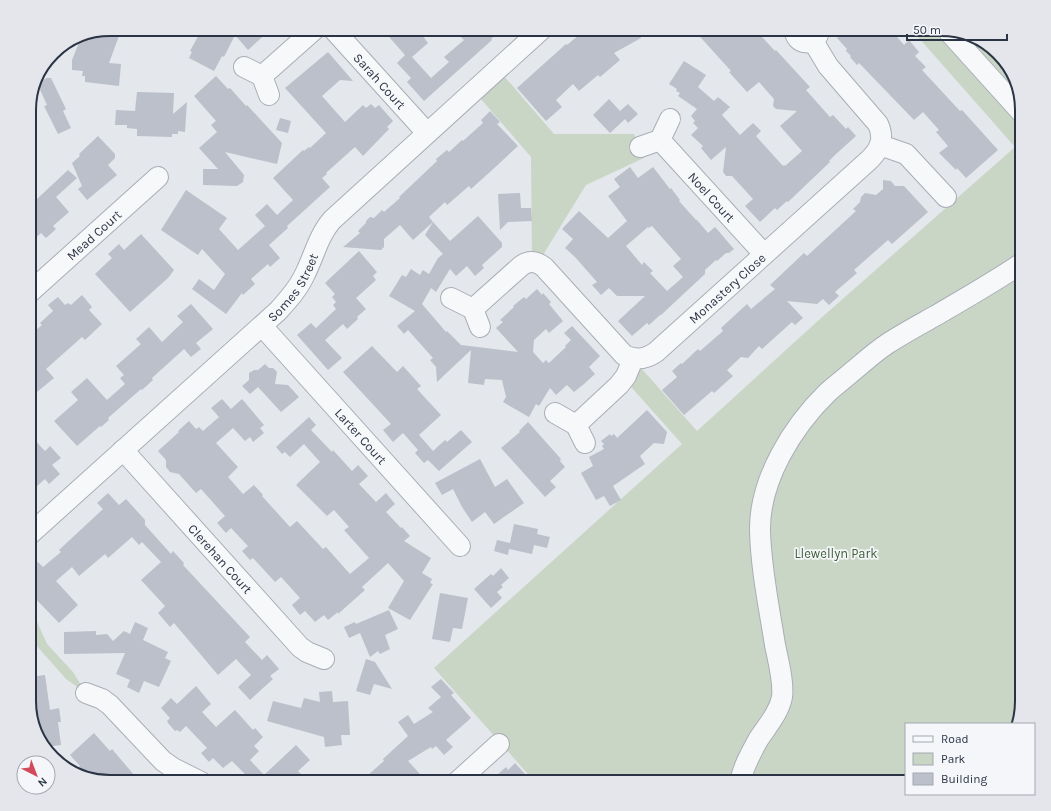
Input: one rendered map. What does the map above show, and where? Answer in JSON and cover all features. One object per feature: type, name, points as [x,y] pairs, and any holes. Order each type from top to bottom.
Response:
[{"type":"street","points":[[262,76],[307,36]]},
{"type":"street","name":"Sarah Court","points":[[339,36],[427,133]]},
{"type":"street","name":"Somes Street","points":[[36,529],[286,303],[304,276],[325,228],[332,220],[534,36]]},
{"type":"street","points":[[797,36],[799,40],[806,43],[815,36]]},
{"type":"street","points":[[816,36],[828,66],[875,118],[882,134],[880,145],[906,154],[946,197]]},
{"type":"street","points":[[954,38],[1014,105]]},
{"type":"street","points":[[244,67],[262,76],[269,95]]},
{"type":"street","points":[[640,147],[660,140],[670,119]]},
{"type":"street","name":"Noel Court","points":[[660,140],[764,254]]},
{"type":"street","name":"Monastery Close","points":[[633,359],[648,357],[656,352],[868,161],[880,145]]},
{"type":"street","name":"Mead Court","points":[[36,287],[158,177]]},
{"type":"street","points":[[473,309],[520,266],[527,262],[536,262],[544,267],[621,352],[633,359],[626,376],[619,385],[576,425]]},
{"type":"street","points":[[742,775],[748,759],[776,713],[782,695],[780,671],[762,566],[760,528],[764,499],[776,464],[787,444],[816,406],[829,392],[875,352],[897,337],[1015,267]]},
{"type":"street","points":[[452,298],[473,309],[480,327]]},
{"type":"street","name":"Larter Court","points":[[262,326],[460,546]]},
{"type":"street","points":[[555,413],[576,425],[585,443]]},
{"type":"street","name":"Clerehan Court","points":[[123,450],[300,647],[307,652],[324,659]]},
{"type":"street","points":[[86,693],[102,699],[110,705],[163,761],[187,775]]},
{"type":"street","points":[[465,775],[499,744]]},
{"type":"green space","name":"Llewellyn Park","points":[[917,36],[941,36],[965,40],[986,51],[1000,65],[1011,86],[1014,100],[1015,147]]},
{"type":"green space","points":[[498,69],[554,134],[634,134],[644,158],[586,185],[538,263],[532,261],[531,157],[474,91]]},
{"type":"green space","name":"Llewellyn Park","points":[[1015,147],[1015,701],[1011,723],[905,723],[905,775],[529,775],[434,668],[682,444],[624,379],[633,359],[697,431],[820,319]]},
{"type":"green space","points":[[36,620],[47,644],[73,672],[86,693],[66,679],[36,645]]},
{"type":"building","points":[[119,36],[109,63],[121,64],[119,86],[85,82],[85,76],[82,76],[83,71],[72,70],[72,60],[79,44],[95,37]]},
{"type":"building","points":[[198,36],[234,36],[224,57],[222,56],[214,71],[189,58],[192,52],[190,51]]},
{"type":"building","points":[[236,36],[263,36],[248,50]]},
{"type":"building","points":[[388,36],[423,36],[428,43],[412,57],[431,78],[449,62],[444,57],[464,40],[461,37],[462,36],[494,36],[491,39],[492,40],[424,101],[407,82],[411,78],[397,63],[405,55]]},
{"type":"building","points":[[578,36],[640,36],[641,38],[614,53],[620,60],[600,77],[598,75],[579,91],[573,84],[556,100],[562,107],[546,121],[517,88],[566,44],[567,45]]},
{"type":"building","points":[[699,36],[761,36],[810,87],[806,90],[830,117],[833,115],[846,129],[848,127],[856,136],[788,202],[787,201],[777,210],[775,208],[760,222],[745,206],[753,199],[732,176],[726,176],[723,172],[726,147],[711,160],[701,148],[703,146],[691,135],[698,128],[693,123],[695,121],[691,116],[697,109],[678,96],[680,93],[676,91],[677,89],[669,84],[684,61],[706,75],[698,87],[714,101],[718,97],[730,107],[722,115],[740,135],[753,123],[761,131],[756,136],[783,166],[785,166],[802,151],[780,126],[797,111],[776,109],[773,106],[774,99],[759,82],[747,92],[729,72],[731,71]]},
{"type":"building","points":[[839,36],[896,36],[904,45],[909,40],[919,52],[915,56],[926,67],[922,70],[960,111],[962,110],[998,150],[966,178],[957,168],[956,170],[939,153],[948,146],[936,132],[939,130],[923,112],[914,120],[859,63],[857,65],[846,51],[847,49],[837,38]]},
{"type":"building","points":[[328,52],[353,81],[340,80],[322,96],[345,122],[363,105],[366,108],[371,104],[375,108],[379,105],[393,121],[387,127],[389,129],[363,156],[355,147],[326,173],[327,174],[322,178],[330,187],[287,226],[288,228],[269,245],[280,258],[270,267],[268,264],[251,279],[255,284],[243,295],[242,293],[226,314],[192,289],[199,279],[214,290],[225,274],[202,249],[198,255],[161,230],[186,190],[227,218],[219,229],[238,250],[265,226],[255,215],[267,204],[277,215],[293,200],[273,178],[303,150],[304,151],[309,147],[310,148],[326,133],[285,88]]},
{"type":"building","points":[[216,76],[228,89],[230,88],[246,106],[247,105],[282,143],[277,164],[225,152],[244,175],[243,182],[237,186],[203,185],[203,169],[218,169],[199,148],[217,132],[211,125],[216,121],[194,96]]},
{"type":"building","points":[[51,78],[66,109],[63,111],[71,128],[58,134],[44,106],[47,105],[39,88],[43,80]]},
{"type":"building","points":[[137,92],[174,93],[173,114],[187,102],[185,132],[178,131],[178,134],[172,134],[172,137],[137,136],[137,129],[127,128],[127,125],[115,125],[116,110],[135,111]]},
{"type":"building","points":[[609,99],[620,111],[628,104],[638,114],[628,123],[625,119],[610,133],[593,115]]},
{"type":"building","points":[[490,111],[500,122],[497,124],[518,146],[491,171],[471,189],[469,186],[447,205],[445,202],[429,217],[433,222],[413,240],[400,225],[384,239],[384,247],[381,250],[343,247],[360,233],[358,231],[370,217],[374,218],[382,210],[384,212],[437,161],[436,159],[447,150],[449,152],[483,123],[481,120]]},
{"type":"building","points":[[280,118],[291,121],[288,133],[276,130]]},
{"type":"building","points":[[98,136],[115,154],[115,158],[108,165],[117,175],[87,200],[78,189],[82,186],[72,163],[80,156],[79,154]]},
{"type":"building","points":[[630,167],[638,178],[653,167],[670,189],[671,188],[680,200],[679,201],[708,233],[715,227],[734,249],[729,253],[726,253],[717,261],[716,260],[705,270],[705,274],[661,315],[649,325],[647,323],[632,336],[618,321],[645,296],[617,296],[609,288],[601,295],[592,285],[597,282],[565,248],[573,239],[562,229],[579,211],[608,238],[627,221],[608,196],[620,187],[614,179]],"holes":[[[652,226],[681,259],[673,266],[683,277],[667,291],[650,273],[653,271],[644,262],[642,265],[626,246],[648,227]]]},
{"type":"building","points":[[68,170],[77,178],[56,197],[69,212],[53,226],[56,229],[46,238],[41,233],[36,238],[36,198],[37,199]]},
{"type":"building","points":[[883,180],[891,181],[895,186],[904,186],[928,212],[892,244],[888,240],[854,270],[857,273],[835,292],[839,296],[829,305],[823,299],[817,304],[787,301],[803,318],[795,325],[792,322],[762,349],[759,346],[748,358],[741,357],[727,370],[733,376],[714,393],[712,391],[684,415],[662,390],[677,377],[672,371],[698,349],[700,351],[723,331],[721,328],[747,304],[751,309],[775,289],[770,285],[804,253],[807,256],[856,211],[853,209],[860,202],[861,197],[865,193],[876,195],[883,189]]},
{"type":"building","points":[[520,193],[521,208],[531,208],[532,221],[508,222],[500,230],[498,194]]},
{"type":"building","points":[[478,216],[502,243],[502,247],[482,265],[484,268],[475,276],[467,266],[456,276],[450,269],[436,292],[431,288],[422,304],[446,332],[447,331],[461,345],[518,352],[496,328],[503,322],[500,320],[514,307],[513,306],[524,297],[526,299],[537,289],[551,302],[549,304],[563,321],[549,333],[546,329],[534,340],[533,352],[543,363],[546,360],[549,363],[566,347],[565,346],[571,340],[564,333],[572,326],[600,356],[589,367],[595,374],[584,384],[574,392],[567,385],[556,395],[550,388],[539,406],[536,404],[529,417],[503,402],[506,397],[502,380],[485,379],[484,385],[468,383],[471,350],[437,382],[436,367],[430,360],[433,358],[408,330],[404,334],[397,326],[415,311],[389,296],[402,275],[406,277],[411,269],[420,275],[423,270],[429,274],[438,258],[443,254],[425,235],[433,222],[450,241]]},
{"type":"building","points":[[141,234],[174,270],[168,278],[130,312],[95,274],[112,258],[108,254],[119,244],[124,250]]},
{"type":"building","points":[[359,251],[377,272],[373,276],[376,280],[356,298],[366,309],[357,317],[358,319],[347,329],[343,324],[325,340],[342,358],[328,370],[297,335],[311,323],[316,328],[336,309],[333,305],[336,302],[332,297],[335,294],[325,283]]},
{"type":"building","points":[[82,295],[92,307],[89,310],[102,324],[85,340],[82,337],[46,369],[54,378],[37,392],[36,330],[42,325],[40,323],[53,311],[48,305],[58,297],[65,305],[68,303],[71,305]]},
{"type":"building","points":[[191,304],[213,329],[196,343],[201,349],[191,357],[184,349],[152,378],[153,380],[142,390],[141,389],[108,418],[109,420],[77,446],[54,421],[78,400],[71,392],[87,378],[107,400],[125,384],[120,378],[124,375],[116,366],[141,344],[136,339],[149,327],[162,342],[183,322],[177,316]]},
{"type":"building","points":[[372,346],[397,372],[403,366],[421,386],[417,389],[441,415],[419,435],[433,451],[445,440],[447,442],[461,430],[472,442],[439,471],[428,460],[424,463],[415,453],[418,450],[403,433],[393,442],[383,430],[391,424],[343,372]]},
{"type":"building","points":[[265,364],[277,372],[275,384],[288,385],[299,397],[281,412],[258,387],[250,394],[242,386],[249,380],[249,373],[254,370],[258,370]]},
{"type":"building","points":[[222,399],[231,409],[242,399],[264,425],[260,428],[264,433],[253,442],[250,437],[245,441],[233,428],[216,443],[238,467],[228,477],[243,494],[254,485],[290,527],[297,521],[323,549],[326,547],[350,574],[369,558],[344,530],[349,527],[334,510],[327,516],[296,485],[320,462],[304,444],[290,457],[285,452],[282,454],[276,447],[309,417],[316,425],[311,430],[332,452],[333,450],[352,471],[358,465],[368,476],[359,484],[376,502],[386,493],[395,504],[386,512],[410,536],[404,541],[431,558],[422,573],[432,579],[430,583],[433,584],[410,620],[388,608],[404,581],[388,563],[362,587],[365,590],[338,614],[338,612],[328,620],[324,615],[315,622],[305,611],[300,615],[292,605],[300,598],[281,577],[275,582],[253,558],[250,560],[242,551],[248,546],[231,528],[226,533],[217,523],[225,516],[201,489],[196,493],[179,474],[170,472],[166,467],[166,460],[158,451],[189,421],[196,429],[199,427],[203,431],[219,417],[211,408]]},
{"type":"building","points":[[647,410],[667,432],[664,444],[654,443],[640,456],[645,464],[613,486],[621,500],[610,506],[604,496],[596,500],[581,473],[593,466],[589,457],[604,449],[602,446],[604,444],[601,441],[610,434],[611,436],[614,434],[617,438]]},
{"type":"building","points":[[528,422],[561,459],[560,461],[565,467],[550,481],[556,487],[545,497],[501,448],[520,432],[519,431]]},
{"type":"building","points":[[36,441],[45,451],[50,446],[61,458],[52,465],[60,474],[49,484],[45,479],[36,487]]},
{"type":"building","points":[[480,459],[495,487],[507,479],[524,503],[494,524],[485,512],[472,522],[453,489],[442,495],[435,483]]},
{"type":"building","points":[[108,493],[119,505],[126,499],[145,520],[145,525],[171,554],[173,551],[184,563],[183,565],[250,637],[245,642],[262,660],[267,655],[279,669],[270,676],[273,679],[250,700],[238,687],[251,675],[236,659],[218,675],[174,623],[170,627],[158,613],[165,606],[141,580],[161,562],[142,542],[139,545],[132,537],[108,558],[105,554],[79,576],[72,567],[56,581],[78,605],[59,623],[36,599],[36,564],[38,562],[43,567],[61,552],[59,550],[103,509],[97,503]]},
{"type":"building","points":[[514,524],[538,529],[537,534],[550,537],[547,548],[534,545],[532,554],[509,549],[508,555],[494,551],[497,540],[510,543]]},
{"type":"building","points":[[501,568],[509,578],[501,585],[503,587],[497,592],[502,598],[491,608],[474,589],[491,574],[493,576]]},
{"type":"building","points":[[440,593],[468,598],[462,629],[453,628],[450,642],[432,639]]},
{"type":"building","points":[[389,610],[398,629],[385,635],[390,649],[380,654],[378,651],[370,657],[360,633],[349,638],[344,627],[355,622],[356,624]]},
{"type":"building","points":[[135,622],[148,628],[143,640],[168,652],[165,658],[171,661],[159,687],[144,681],[139,693],[127,687],[130,680],[116,674],[125,653],[64,654],[64,632],[96,631],[96,635],[107,634],[113,641],[124,631],[130,634]]},
{"type":"building","points":[[366,659],[375,662],[392,689],[374,684],[370,695],[356,691]]},
{"type":"building","points":[[45,675],[50,710],[59,708],[61,722],[58,722],[61,745],[51,746],[46,738],[37,716],[36,676]]},
{"type":"building","points":[[441,679],[454,693],[451,695],[471,718],[446,740],[453,747],[444,755],[436,746],[432,749],[431,747],[408,761],[420,774],[419,775],[368,775],[408,736],[398,722],[408,715],[414,724],[433,712],[428,708],[441,697],[431,687]]},
{"type":"building","points":[[196,686],[211,704],[202,712],[216,727],[235,710],[253,730],[255,728],[263,737],[254,746],[259,751],[250,760],[264,775],[246,775],[232,761],[223,768],[213,758],[209,762],[201,753],[207,748],[186,726],[180,732],[177,730],[175,731],[168,723],[167,721],[170,718],[161,708],[171,698],[177,704]]},
{"type":"building","points":[[332,691],[333,702],[348,701],[350,735],[341,735],[342,745],[325,747],[324,737],[267,721],[273,701],[301,708],[304,698],[320,702],[319,692]]},
{"type":"building","points":[[94,733],[110,751],[112,749],[134,775],[110,775],[86,771],[78,767],[80,766],[70,755]]},
{"type":"building","points":[[296,745],[310,760],[298,771],[302,775],[264,775]]},
{"type":"building","points":[[515,763],[525,774],[497,775],[506,767],[508,770]]}]
